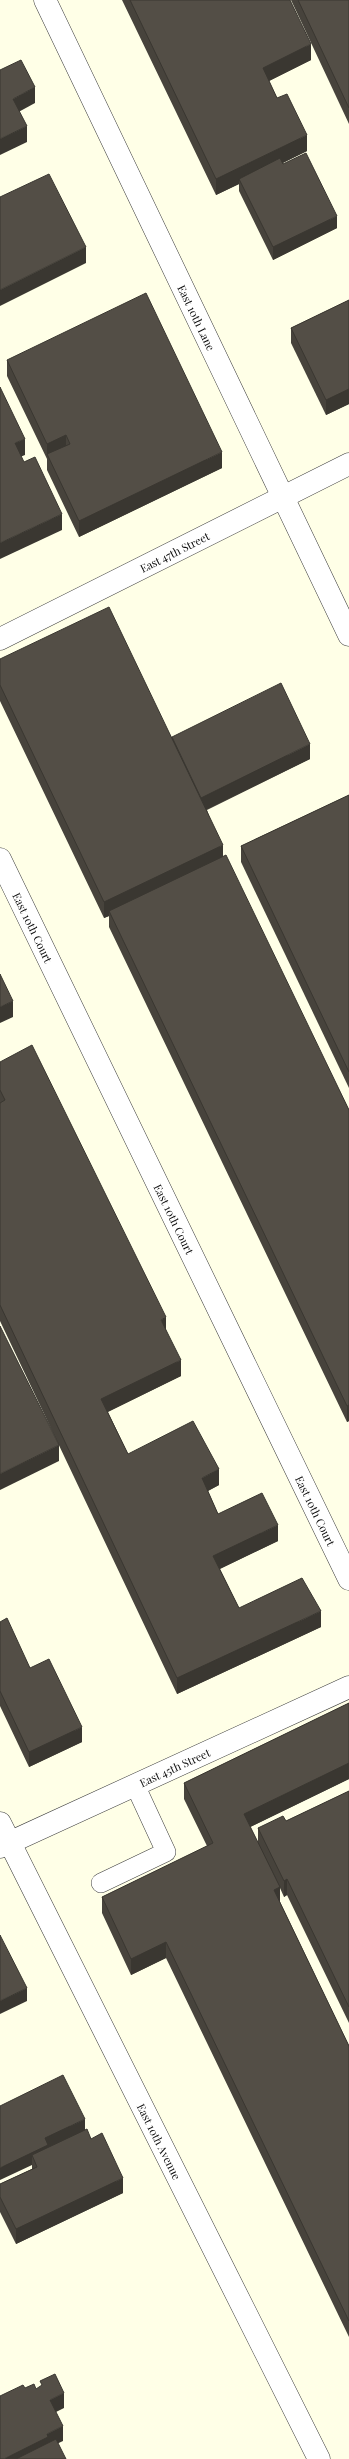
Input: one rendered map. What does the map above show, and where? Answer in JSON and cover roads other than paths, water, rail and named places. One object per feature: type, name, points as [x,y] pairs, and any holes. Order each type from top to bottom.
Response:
[{"type":"street","name":"East 10th Lane","points":[[45,0],[349,635]]},
{"type":"street","name":"East 47th Street","points":[[0,638],[283,495],[349,464]]},
{"type":"street","name":"East 10th Court","points":[[0,859],[349,1579]]},
{"type":"street","name":"East 45th Street","points":[[5,1845],[349,1687]]},
{"type":"street","name":"East 10th Avenue","points":[[0,1823],[5,1845],[319,2459]]},
{"type":"lane","points":[[101,1883],[166,1852],[135,1785]]}]
